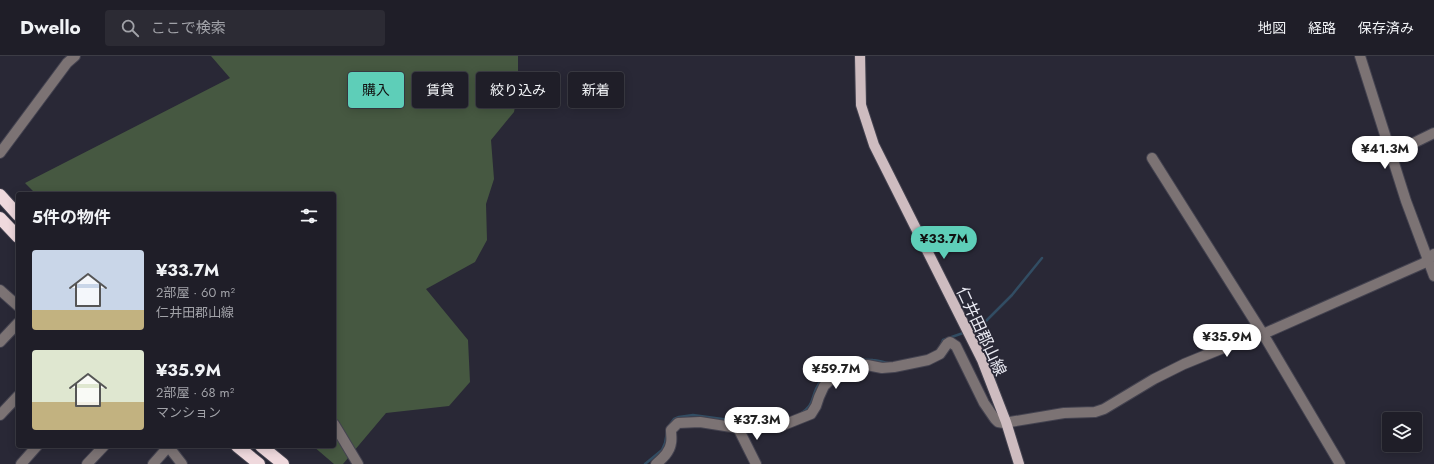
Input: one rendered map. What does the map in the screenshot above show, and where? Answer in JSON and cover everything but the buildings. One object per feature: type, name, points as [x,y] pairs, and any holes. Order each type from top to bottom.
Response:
[{"type":"highway","points":[[0,195],[16,213]]},
{"type":"highway","points":[[0,218],[16,235]]},
{"type":"highway","points":[[240,448],[259,464]]},
{"type":"highway","points":[[263,448],[283,464]]},
{"type":"main road","name":"仁井田郡山線","points":[[860,56],[861,105],[874,145],[982,360],[1006,422],[1019,464]]},
{"type":"street","points":[[0,153],[67,63],[75,56]]},
{"type":"street","points":[[1360,56],[1391,154],[1431,257],[1434,276]]},
{"type":"street","points":[[1391,154],[1434,133]]},
{"type":"street","points":[[1152,158],[1262,334],[1340,464]]},
{"type":"street","points":[[656,464],[662,459],[669,449],[671,445],[671,430],[678,423],[700,422],[738,428],[762,426],[777,427],[811,414],[824,386],[848,368],[867,365],[882,368],[894,367],[928,360],[940,354],[950,342],[956,346],[984,403],[998,422],[1064,413],[1094,412],[1104,409],[1154,379],[1184,364],[1262,334],[1405,271],[1431,257]]},
{"type":"street","points":[[0,290],[16,304]]},
{"type":"street","points":[[0,342],[16,325]]},
{"type":"street","points":[[0,415],[16,398]]},
{"type":"street","points":[[336,427],[358,464]]},
{"type":"street","points":[[738,428],[756,464]]},
{"type":"street","points":[[21,464],[35,448]]},
{"type":"street","points":[[87,464],[102,448]]},
{"type":"street","points":[[153,464],[166,448]]},
{"type":"street","points":[[170,448],[182,464]]},
{"type":"green space","points":[[211,56],[518,56],[518,72],[476,72],[476,108],[515,108],[514,112],[491,140],[494,179],[486,204],[487,240],[475,262],[426,289],[468,340],[470,382],[449,406],[386,413],[343,464],[334,464],[315,448],[336,448],[336,192],[34,192],[25,183],[230,78]]},
{"type":"waterway","points":[[970,330],[985,322],[1012,295],[1042,258]]},
{"type":"waterway","points":[[941,345],[943,340],[966,332]]},
{"type":"waterway","points":[[800,414],[809,406],[820,381],[832,369],[847,362],[856,360],[875,360],[888,363]]},
{"type":"waterway","points":[[645,464],[662,450],[668,427],[674,419],[679,417],[693,415],[737,421],[770,422]]},
{"type":"waterway","points":[[775,422],[788,418]]}]
